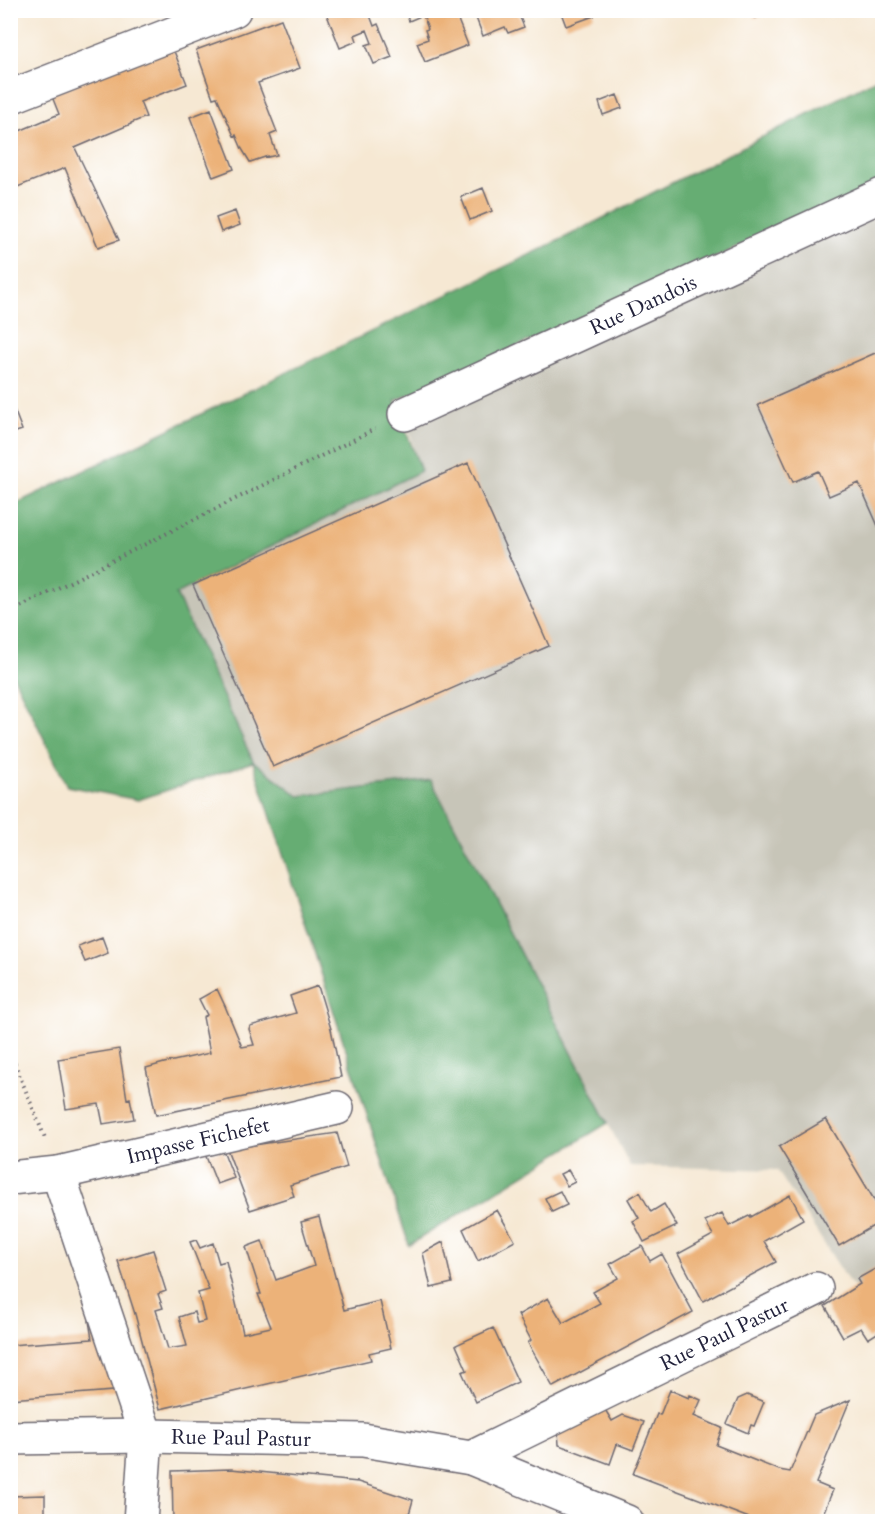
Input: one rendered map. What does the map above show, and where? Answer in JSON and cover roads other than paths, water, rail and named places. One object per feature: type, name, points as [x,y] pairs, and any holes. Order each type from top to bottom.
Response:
[{"type":"street","points":[[10,97],[234,10]]},
{"type":"street","name":"Rue Dandois","points":[[405,414],[882,195]]},
{"type":"street","name":"Impasse Fichefet","points":[[10,1178],[58,1173],[337,1108]]},
{"type":"street","points":[[58,1173],[146,1436],[140,1521]]},
{"type":"street","name":"Rue Paul Pastur","points":[[471,1458],[816,1289]]},
{"type":"street","name":"Rue Paul Pastur","points":[[10,1438],[146,1436],[363,1440],[471,1458],[627,1521]]}]
